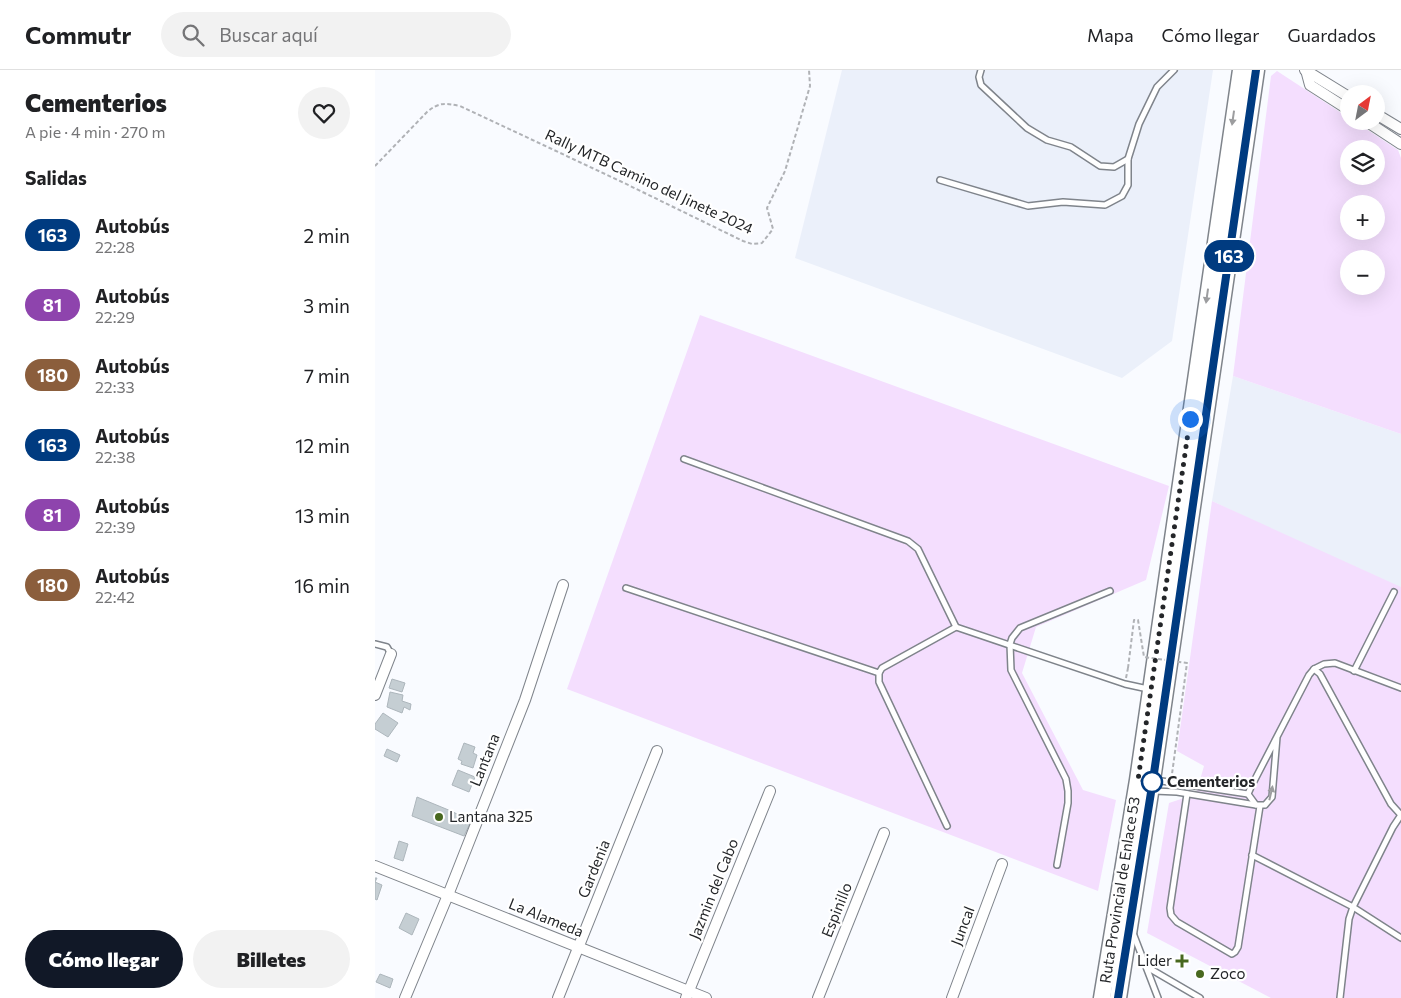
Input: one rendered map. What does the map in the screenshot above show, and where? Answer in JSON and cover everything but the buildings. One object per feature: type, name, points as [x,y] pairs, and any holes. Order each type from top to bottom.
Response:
[{"type":"main road","name":"Ruta Provincial de Enlace 53","points":[[1102,998],[1136,789],[1241,70]]},
{"type":"main road","name":"Ruta Provincial de Enlace 53","points":[[1118,998],[1152,785],[1256,70]]},
{"type":"street","points":[[1306,70],[1340,91]]},
{"type":"street","points":[[1306,70],[1310,85],[1340,104]]},
{"type":"street","points":[[1385,119],[1401,129]]},
{"type":"street","points":[[1380,130],[1401,144]]},
{"type":"street","name":"Lantana","points":[[405,998],[525,700],[563,585]]},
{"type":"street","points":[[375,695],[391,654]]},
{"type":"street","name":"Gardenia","points":[[558,998],[657,751]]},
{"type":"street","name":"Jazmin del Cabo","points":[[688,995],[770,791]]},
{"type":"street","name":"Espinillo","points":[[818,998],[884,833]]},
{"type":"street","name":"Juncal","points":[[952,998],[1002,864]]},
{"type":"street","name":"La Alameda","points":[[375,866],[579,948],[688,995],[706,998]]},
{"type":"lane","points":[[981,70],[979,77],[981,86],[1027,128],[1047,140],[1071,147],[1100,166],[1114,168],[1128,159]]},
{"type":"lane","points":[[940,180],[1028,206],[1063,202],[1105,205],[1122,196],[1128,185],[1128,159],[1139,124],[1157,87],[1174,70]]},
{"type":"lane","points":[[684,459],[908,541],[918,549],[956,626],[1125,684],[1150,690]]},
{"type":"lane","points":[[626,588],[879,673]]},
{"type":"lane","points":[[1057,865],[1068,803],[1066,779],[1011,670],[1010,644],[1021,628],[1110,591]]},
{"type":"lane","points":[[1354,671],[1394,592]]},
{"type":"lane","points":[[947,826],[879,682],[879,673],[882,668],[956,626]]},
{"type":"lane","points":[[375,644],[387,648],[391,654]]},
{"type":"lane","points":[[1248,794],[1309,675],[1314,669],[1325,664],[1335,663],[1401,688]]},
{"type":"lane","points":[[1314,669],[1320,674],[1391,804],[1401,815],[1389,835],[1349,919],[1339,998]]},
{"type":"lane","points":[[1152,785],[1187,794],[1265,805],[1272,797],[1277,737]]},
{"type":"lane","points":[[1152,785],[1248,794],[1258,805],[1238,947],[1232,954],[1177,922],[1171,915],[1170,908],[1187,794]]},
{"type":"lane","points":[[1252,855],[1353,908],[1401,938]]},
{"type":"lane","points":[[1130,922],[1158,998]]},
{"type":"lane","points":[[1146,967],[1200,998]]},
{"type":"path","name":"Rally MTB Camino del Jinete 2024","points":[[375,166],[427,112],[434,106],[447,103],[459,106],[621,181],[743,241],[752,244],[762,243],[773,229],[767,208],[785,171],[810,86],[809,70]]},
{"type":"path","points":[[1128,668],[1134,620],[1138,620],[1144,657],[1187,663],[1171,774]]},
{"type":"shaded area","points":[[842,70],[1213,70],[1172,341],[1122,378],[795,258]]},
{"type":"shaded area","points":[[1277,71],[1340,112],[1340,130],[1368,130],[1383,140],[1340,140],[1340,185],[1385,185],[1385,141],[1398,150],[1401,158],[1401,434],[1233,376],[1271,76]]},
{"type":"shaded area","points":[[700,315],[1169,486],[1146,580],[1036,627],[1022,673],[1083,790],[1116,800],[1098,891],[567,689]]},
{"type":"shaded area","points":[[1233,376],[1401,434],[1401,591],[1212,501]]},
{"type":"shaded area","points":[[1212,501],[1401,587],[1401,998],[1271,998],[1147,933],[1169,803],[1196,794],[1204,766],[1177,751]]},
{"type":"bus line","name":"163","points":[[1118,998],[1153,780],[1256,70]]},
{"type":"place","name":"Cementerios","points":[[1152,782]]},
{"type":"place","name":"Lantana 325","points":[[439,817]]},
{"type":"place","name":"Lider","points":[[1182,961]]},
{"type":"place","name":"Zoco","points":[[1200,974]]},
{"type":"route","points":[[1152,782],[1138,780],[1190,419]]}]
